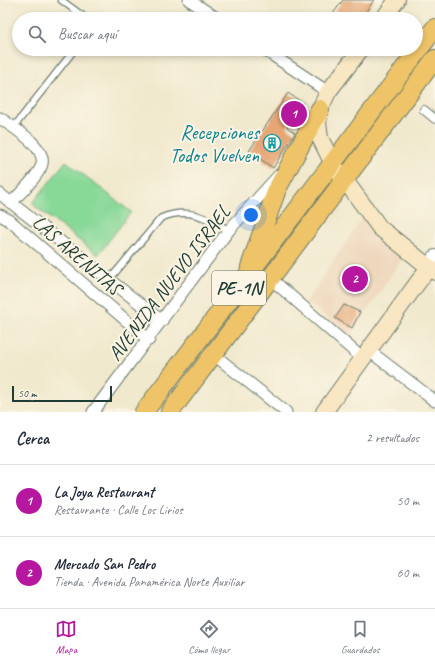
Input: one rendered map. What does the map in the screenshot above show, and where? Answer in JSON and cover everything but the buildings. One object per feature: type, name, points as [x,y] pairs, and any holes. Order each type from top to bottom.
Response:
[{"type":"highway","name":"PE-1N","points":[[423,44],[435,28]]},
{"type":"highway","name":"PE-1N","points":[[144,412],[414,56]]},
{"type":"highway","name":"PE-1N","points":[[170,412],[435,59]]},
{"type":"highway","points":[[247,278],[257,242],[277,188],[320,109]]},
{"type":"main road","points":[[388,12],[397,0]]},
{"type":"main road","points":[[324,412],[365,354],[433,265],[380,228],[333,164],[320,138],[318,123],[320,109],[328,92],[356,56]]},
{"type":"street","points":[[189,0],[207,12]]},
{"type":"street","points":[[274,56],[328,92]]},
{"type":"street","points":[[424,110],[435,119]]},
{"type":"street","points":[[0,118],[37,146],[42,159],[41,167],[11,203]]},
{"type":"street","name":"AVENIDA NUEVO ISRAEL","points":[[93,412],[149,340],[229,230],[292,160]]},
{"type":"street","points":[[0,194],[162,321]]},
{"type":"street","points":[[0,228],[4,217]]},
{"type":"street","name":"LAS ARENITAS","points":[[4,217],[149,340]]},
{"type":"street","points":[[270,278],[365,354],[435,401]]},
{"type":"street","points":[[214,354],[286,412]]},
{"type":"lane","points":[[61,0],[77,12]]},
{"type":"lane","points":[[13,128],[70,56]]},
{"type":"lane","points":[[110,279],[161,218],[169,215],[190,212],[229,230]]},
{"type":"shaded area","points":[[362,218],[404,256],[351,335],[306,302]]},
{"type":"green space","points":[[66,161],[131,212],[98,255],[32,204]]},
{"type":"place","name":"La Joya Restaurant","points":[[294,114]]},
{"type":"place","name":"Recepciones Todos Vuelven","points":[[272,143]]},
{"type":"place","name":"Mercado San Pedro","points":[[355,279]]}]
